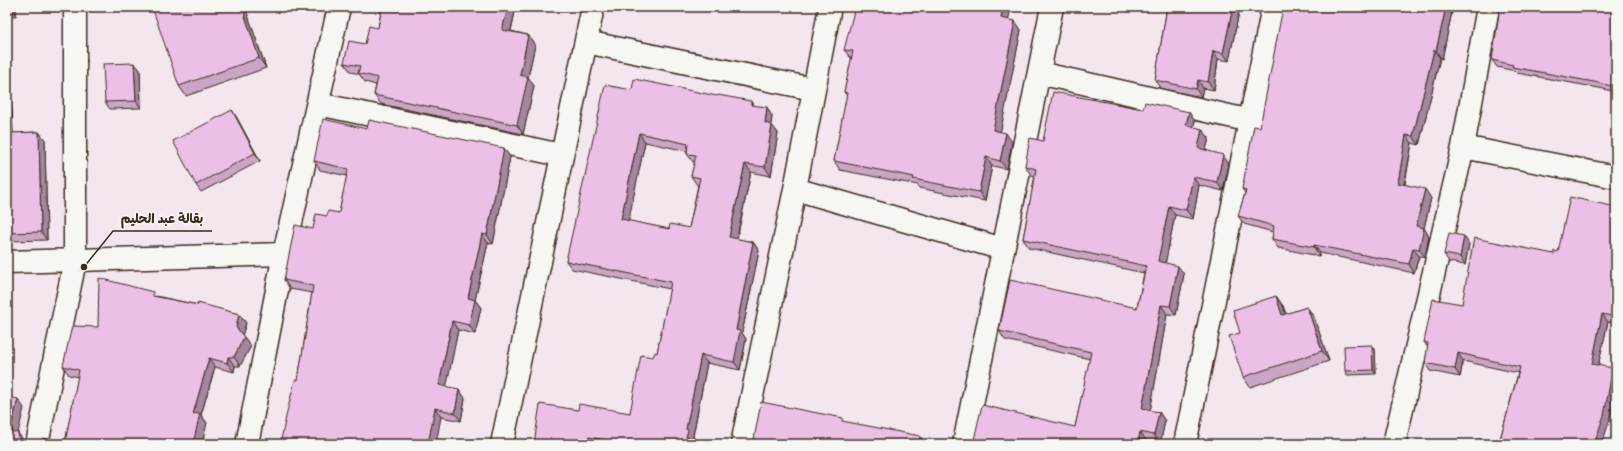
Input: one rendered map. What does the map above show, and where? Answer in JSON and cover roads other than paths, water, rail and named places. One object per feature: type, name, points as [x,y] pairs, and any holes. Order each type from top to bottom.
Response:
[{"type":"street","points":[[37,444],[75,261],[75,7]]},
{"type":"street","points":[[247,444],[284,254],[339,7]]},
{"type":"street","points":[[502,444],[593,7]]},
{"type":"street","points":[[742,444],[795,189],[813,89],[830,7]]},
{"type":"street","points":[[964,444],[1052,7]]},
{"type":"street","points":[[1187,444],[1273,7]]},
{"type":"street","points":[[1394,444],[1463,147],[1488,7]]},
{"type":"street","points":[[586,42],[813,89]]},
{"type":"street","points":[[1039,73],[1250,121]]},
{"type":"street","points":[[318,104],[561,155]]},
{"type":"street","points":[[1463,147],[1616,177]]},
{"type":"street","points":[[795,189],[1003,249]]},
{"type":"street","points":[[7,262],[284,254]]},
{"type":"place","name":"بقالة عبد الحليم","points":[[84,267]]}]
